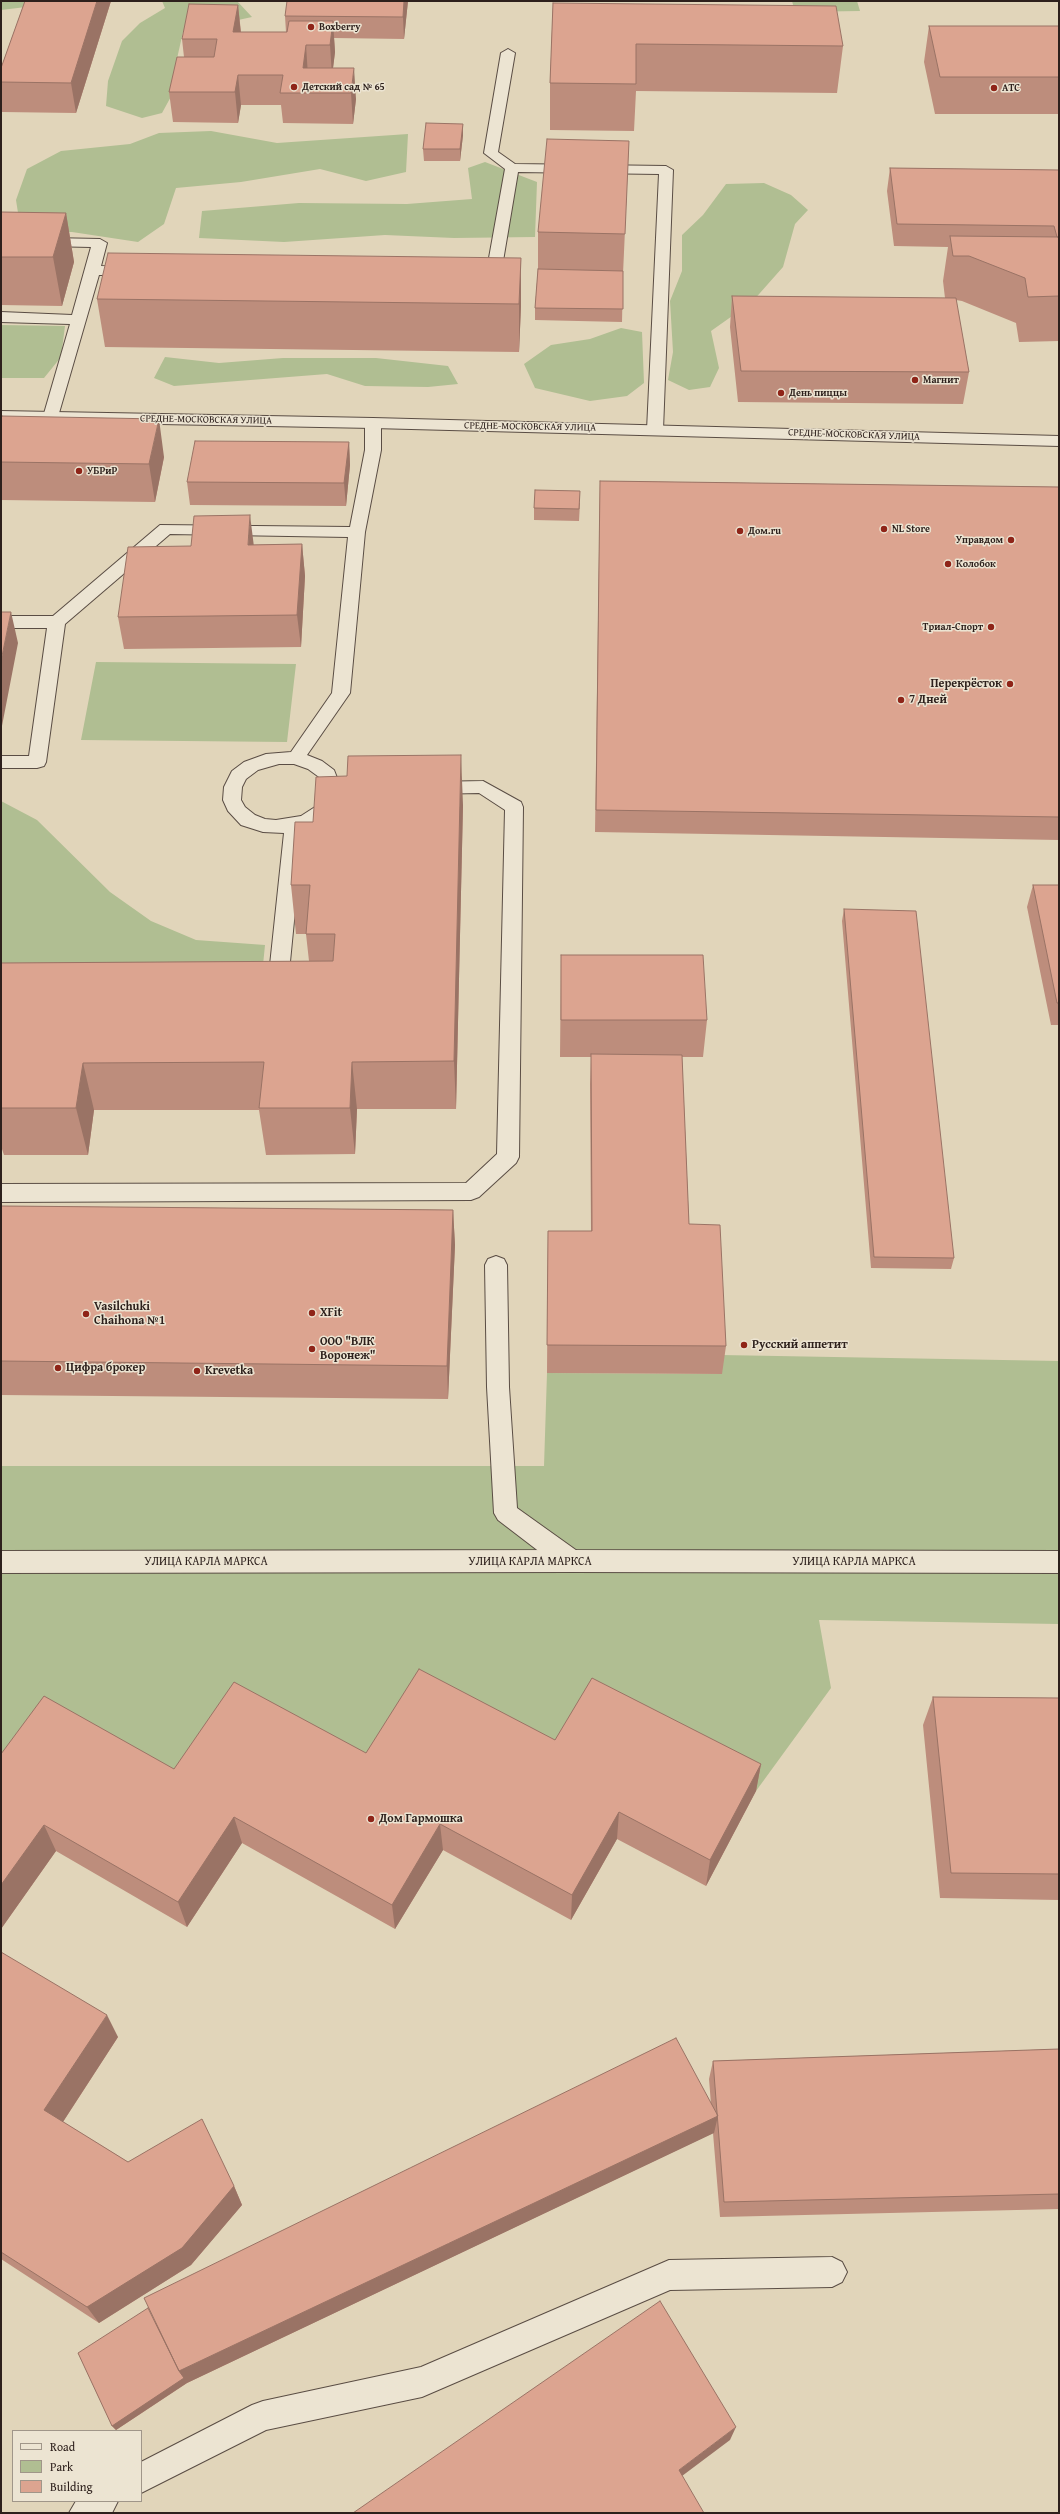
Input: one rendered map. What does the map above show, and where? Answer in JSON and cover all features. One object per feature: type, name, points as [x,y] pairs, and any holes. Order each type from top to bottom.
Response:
[{"type":"street","points":[[508,53],[491,153],[512,168],[666,170],[655,430]]},
{"type":"street","points":[[463,273],[494,273],[512,168]]},
{"type":"street","points":[[1,241],[100,243],[51,417]]},
{"type":"street","points":[[92,270],[148,271]]},
{"type":"street","points":[[1,317],[79,320]]},
{"type":"street","name":"СРЕДНЕ-МОСКОВСКАЯ УЛИЦА","points":[[1,416],[373,423],[1059,441]]},
{"type":"street","points":[[296,758],[341,693],[357,532],[373,450],[373,423]]},
{"type":"street","points":[[1,622],[58,622],[166,530],[357,532]]},
{"type":"street","points":[[1,762],[37,762],[58,622]]},
{"type":"street","points":[[296,758],[315,765],[327,774],[340,788],[322,812],[308,821],[294,825],[276,827],[248,820],[238,811],[232,800],[233,787],[239,775],[251,766],[266,760],[296,758]]},
{"type":"street","points":[[1,1193],[471,1191],[508,1157],[514,807],[483,787],[412,788]]},
{"type":"street","points":[[240,972],[279,972],[294,825]]},
{"type":"street","points":[[496,1266],[498,1387],[503,1492],[506,1514],[571,1562]]},
{"type":"street","name":"УЛИЦА КАРЛА МАРКСА","points":[[1,1562],[1059,1562]]},
{"type":"street","points":[[142,2477],[263,2416],[422,2382],[669,2275],[832,2272]]},
{"type":"street","points":[[85,2513],[102,2502]]},
{"type":"green space","points":[[1,1],[32,1],[26,7],[1,10]]},
{"type":"green space","points":[[162,1],[237,1],[252,17],[183,32],[176,63],[179,82],[162,113],[142,118],[106,106],[108,81],[122,41],[140,23],[165,8]]},
{"type":"green space","points":[[792,1],[857,1],[860,11],[795,12]]},
{"type":"green space","points":[[211,131],[277,143],[408,134],[406,172],[366,181],[320,169],[241,182],[176,188],[164,224],[138,242],[72,232],[21,232],[16,200],[27,169],[61,151],[130,144],[159,133]]},
{"type":"green space","points":[[485,162],[537,182],[535,237],[454,238],[385,235],[284,242],[199,238],[202,211],[299,203],[407,204],[472,199],[468,168]]},
{"type":"green space","points":[[764,183],[791,195],[808,210],[795,224],[783,267],[752,302],[711,331],[719,368],[710,387],[689,390],[668,380],[673,352],[670,301],[682,271],[682,235],[703,215],[726,184]]},
{"type":"green space","points":[[1,325],[65,326],[61,357],[44,378],[1,378]]},
{"type":"green space","points":[[621,328],[642,332],[644,383],[627,396],[590,401],[535,388],[524,364],[551,345],[590,339]]},
{"type":"green space","points":[[165,357],[219,363],[283,358],[376,358],[448,366],[458,384],[428,387],[365,386],[327,374],[174,386],[154,378]]},
{"type":"green space","points":[[96,662],[296,664],[287,742],[81,740]]},
{"type":"green space","points":[[1,801],[37,820],[110,892],[151,921],[196,940],[265,945],[263,965],[1,963]]},
{"type":"green space","points":[[721,1355],[1059,1361],[1059,1624],[819,1620],[831,1688],[756,1791],[555,1768],[370,1780],[183,1796],[1,1798],[1,1466],[544,1466],[547,1373],[722,1374]]},
{"type":"building","points":[[25,1],[97,1],[71,83],[1,82],[1,68]]},
{"type":"building","points":[[287,1],[404,1],[403,17],[285,16]]},
{"type":"building","points":[[553,3],[836,6],[843,46],[636,44],[636,84],[550,83]]},
{"type":"building","points":[[189,4],[238,5],[233,32],[287,32],[289,21],[333,21],[330,45],[306,45],[303,68],[354,68],[351,93],[280,93],[283,75],[238,75],[235,92],[169,92],[177,57],[214,57],[217,39],[182,39]]},
{"type":"building","points":[[929,26],[1059,26],[1059,77],[940,77]]},
{"type":"building","points":[[426,123],[463,124],[460,149],[423,149]]},
{"type":"building","points":[[547,139],[629,141],[625,234],[538,232]]},
{"type":"building","points":[[890,168],[1059,170],[1059,237],[1057,237],[1054,226],[897,224]]},
{"type":"building","points":[[1,212],[66,213],[53,257],[1,257]]},
{"type":"building","points":[[950,236],[1059,237],[1059,296],[1028,297],[1025,278],[969,256],[953,256]]},
{"type":"building","points":[[108,253],[521,258],[519,304],[97,299]]},
{"type":"building","points":[[538,269],[623,271],[623,309],[535,308]]},
{"type":"building","points":[[732,296],[956,298],[969,372],[741,371]]},
{"type":"building","points":[[2,416],[159,419],[149,464],[1,462]]},
{"type":"building","points":[[195,441],[349,442],[344,483],[187,482]]},
{"type":"building","points":[[600,481],[1059,487],[1059,817],[596,810]]},
{"type":"building","points":[[535,490],[580,491],[579,509],[534,508]]},
{"type":"building","points":[[250,515],[248,545],[302,544],[297,615],[118,617],[128,547],[191,546],[194,516]]},
{"type":"building","points":[[1,612],[11,612],[1,661]]},
{"type":"building","points":[[461,755],[454,1061],[352,1062],[350,1108],[259,1108],[264,1062],[83,1063],[76,1108],[1,1108],[1,963],[333,961],[335,934],[306,934],[310,885],[291,885],[295,822],[313,822],[316,777],[347,776],[348,756]]},
{"type":"building","points":[[1033,885],[1059,885],[1059,1003],[1057,1003]]},
{"type":"building","points":[[844,909],[916,911],[954,1258],[874,1257]]},
{"type":"building","points":[[561,955],[703,955],[707,1020],[561,1020]]},
{"type":"building","points":[[591,1054],[682,1055],[689,1224],[720,1225],[726,1346],[547,1345],[548,1231],[592,1231]]},
{"type":"building","points":[[1,1206],[453,1210],[447,1366],[1,1361]]},
{"type":"building","name":"Дом Гармошка","points":[[419,1669],[555,1740],[592,1678],[761,1764],[710,1860],[619,1812],[572,1895],[440,1824],[392,1905],[234,1817],[178,1902],[44,1825],[1,1885],[1,1754],[44,1696],[174,1769],[234,1682],[366,1753]]},
{"type":"building","points":[[933,1697],[1059,1698],[1059,1874],[951,1873]]},
{"type":"building","points":[[1,1952],[107,2015],[44,2110],[128,2162],[202,2119],[234,2186],[182,2248],[87,2307],[1,2252]]},
{"type":"building","points":[[676,2038],[718,2116],[179,2371],[144,2298]]},
{"type":"building","points":[[1059,2049],[1059,2194],[724,2202],[713,2061]]},
{"type":"building","points":[[660,2301],[736,2427],[679,2470],[704,2513],[353,2513]]},
{"type":"building","points":[[148,2308],[179,2371],[184,2378],[112,2426],[78,2353]]},
{"type":"place","name":"Boxberry","points":[[311,27]]},
{"type":"place","name":"Детский сад № 65","points":[[294,87]]},
{"type":"place","name":"АТС","points":[[994,88]]},
{"type":"place","name":"Магнит","points":[[915,380]]},
{"type":"place","name":"День пиццы","points":[[781,393]]},
{"type":"place","name":"УБРиР","points":[[79,471]]},
{"type":"place","name":"NL Store","points":[[884,529]]},
{"type":"place","name":"Дом.ru","points":[[740,531]]},
{"type":"place","name":"Управдом","points":[[1011,540]]},
{"type":"place","name":"Колобок","points":[[948,564]]},
{"type":"place","name":"Триал-Спорт","points":[[991,627]]},
{"type":"place","name":"Перекрёсток","points":[[1010,684]]},
{"type":"place","name":"7 Дней","points":[[901,700]]},
{"type":"place","name":"XFit","points":[[312,1313]]},
{"type":"place","name":"Vasilchuki Chaihona №1","points":[[86,1314]]},
{"type":"place","name":"Русский аппетит","points":[[744,1345]]},
{"type":"place","name":"ООО \"ВЛК Воронеж\"","points":[[312,1349]]},
{"type":"place","name":"Цифра брокер","points":[[58,1368]]},
{"type":"place","name":"Krevetka","points":[[197,1371]]},
{"type":"place","name":"Дом Гармошка","points":[[371,1819]]}]
